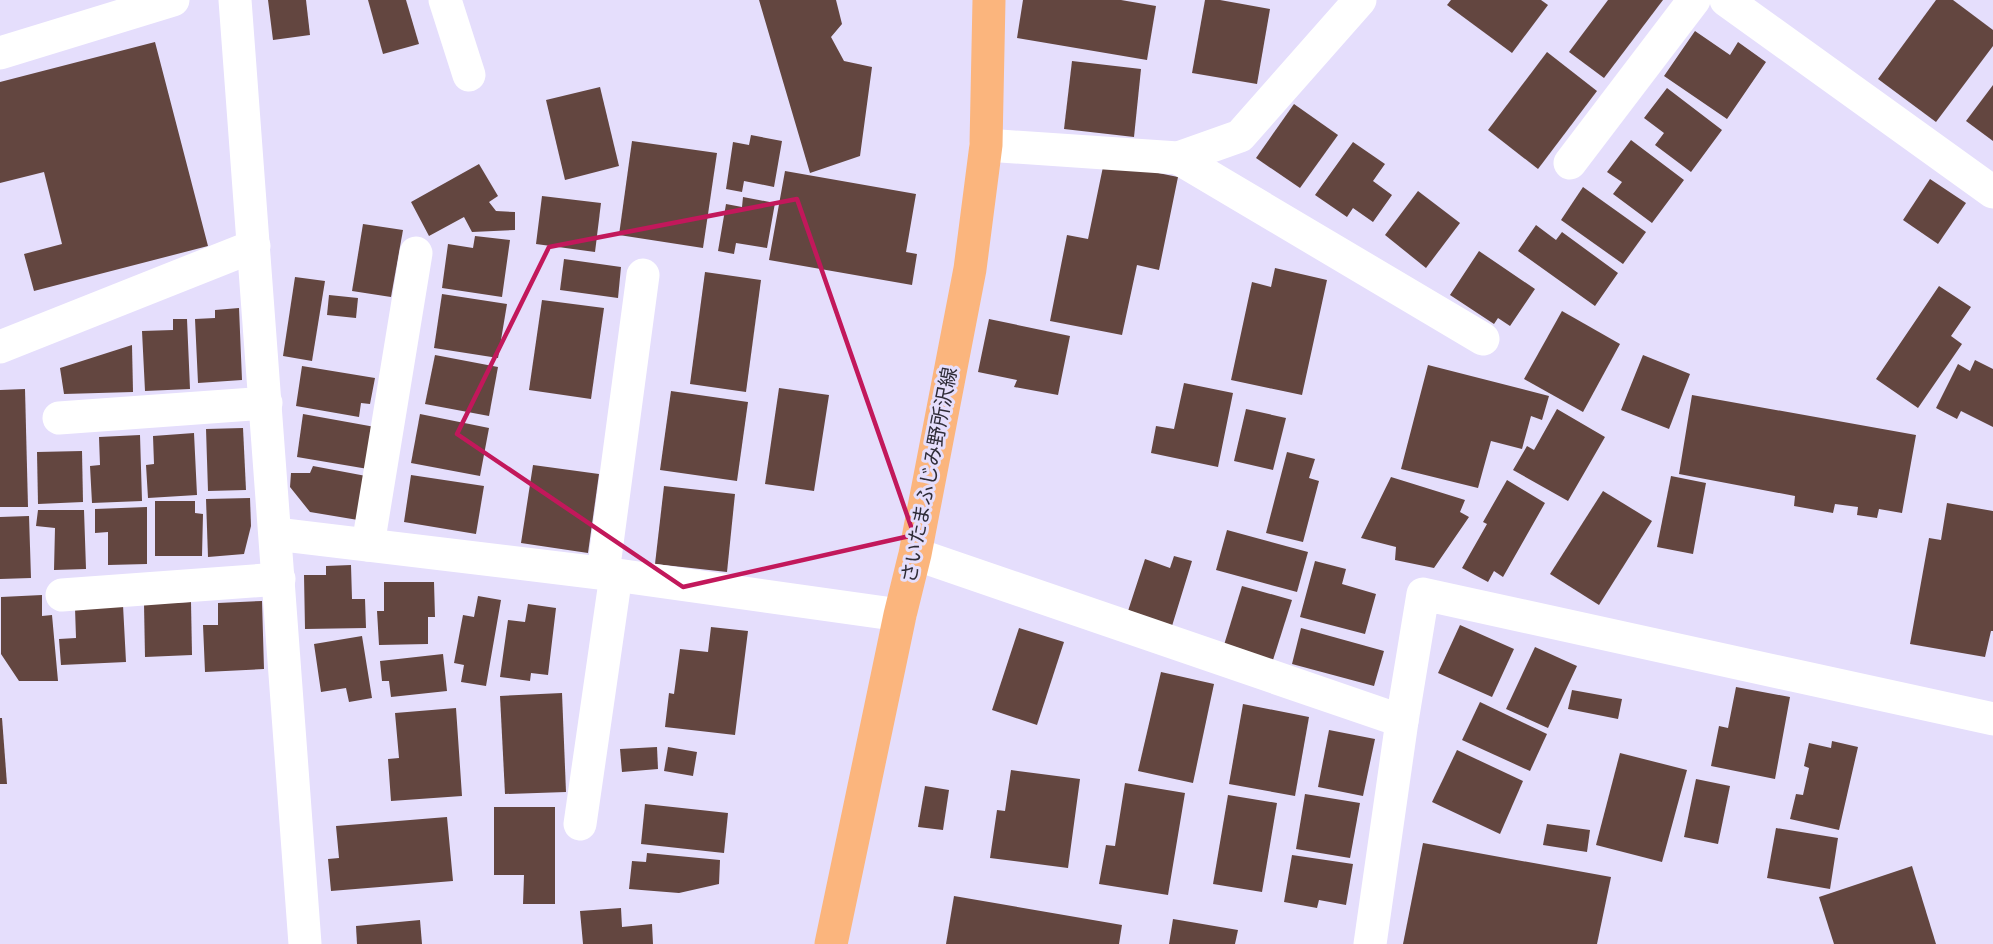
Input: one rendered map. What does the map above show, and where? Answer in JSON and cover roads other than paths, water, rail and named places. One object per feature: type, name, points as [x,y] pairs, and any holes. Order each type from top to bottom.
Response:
[{"type":"main road","name":"さいたまふじみ野所沢線","points":[[831,944],[900,615],[915,554],[970,269],[986,145],[989,0]]},
{"type":"street","points":[[0,52],[173,0]]},
{"type":"street","points":[[235,0],[305,944]]},
{"type":"street","points":[[445,0],[469,75]]},
{"type":"street","points":[[986,145],[1178,158],[1240,136],[1360,0]]},
{"type":"street","points":[[1570,162],[1694,0]]},
{"type":"street","points":[[1726,0],[1993,192]]},
{"type":"street","points":[[1178,158],[1483,339]]},
{"type":"street","points":[[0,348],[254,246]]},
{"type":"street","points":[[368,545],[416,253]]},
{"type":"street","points":[[580,824],[643,275]]},
{"type":"street","points":[[59,418],[266,403]]},
{"type":"street","points":[[276,534],[609,574],[900,615]]},
{"type":"street","points":[[915,554],[1402,720]]},
{"type":"street","points":[[62,595],[279,579]]},
{"type":"street","points":[[1370,944],[1402,720],[1423,594],[1993,719]]}]
